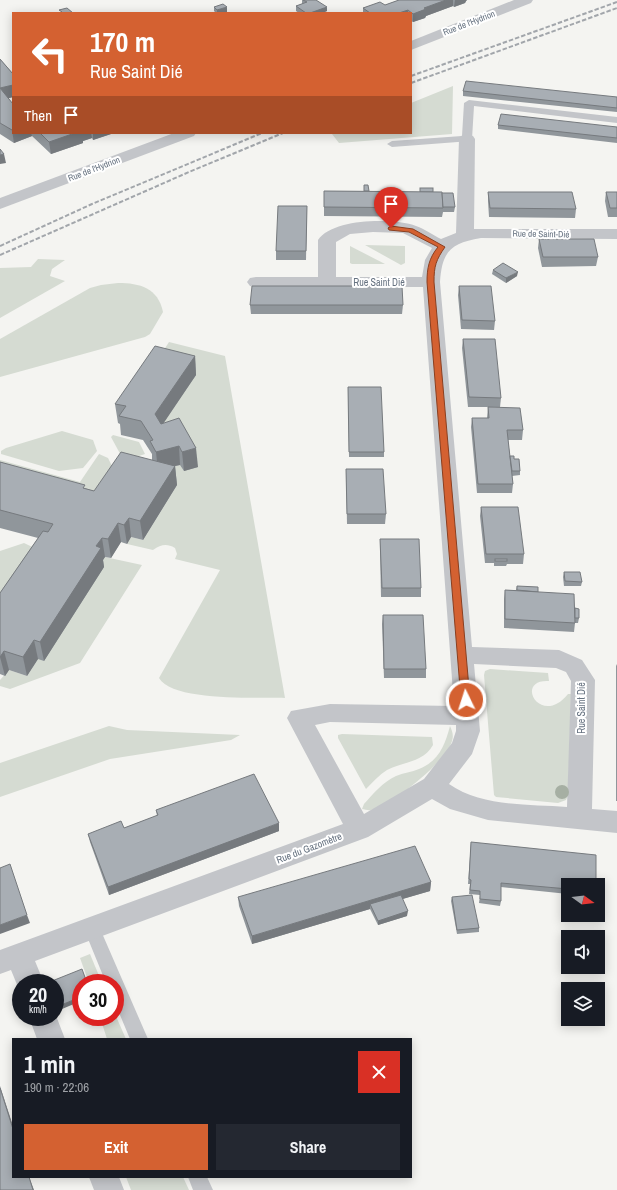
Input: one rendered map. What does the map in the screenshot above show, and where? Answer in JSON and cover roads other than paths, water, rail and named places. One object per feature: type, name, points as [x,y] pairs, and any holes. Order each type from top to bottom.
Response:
[{"type":"street","name":"Rue de l'Hydrion","points":[[412,46],[526,0]]},
{"type":"street","name":"Rue de l'Hydrion","points":[[0,204],[185,134]]},
{"type":"street","points":[[465,235],[467,139]]},
{"type":"street","points":[[327,282],[327,240],[335,232],[347,228],[404,228],[411,230],[442,247],[434,256],[431,269],[431,282],[468,731],[463,748],[433,786],[442,794],[465,804],[496,812],[617,822]]},
{"type":"street","name":"Rue de Saint-Dié","points":[[442,247],[452,240],[465,235],[481,233],[617,234]]},
{"type":"street","name":"Rue Saint Dié","points":[[256,282],[431,282]]},
{"type":"street","name":"Rue Saint Dié","points":[[462,655],[559,659],[574,666],[583,680],[579,818]]},
{"type":"street","points":[[359,829],[299,718],[330,713],[440,716],[467,715]]},
{"type":"street","name":"Rue du Gazomètre","points":[[9,958],[92,929],[359,829],[433,786]]},
{"type":"street","points":[[9,958],[22,974]]},
{"type":"street","points":[[46,1026],[51,1038]]},
{"type":"street","points":[[104,1178],[109,1190]]},
{"type":"lane","points":[[392,144],[467,139],[469,103],[617,120]]},
{"type":"lane","points":[[92,929],[139,1038]]},
{"type":"lane","points":[[198,1178],[203,1190]]},
{"type":"railway","points":[[412,76],[617,2]]},
{"type":"railway","points":[[412,83],[617,8]]},
{"type":"railway","points":[[0,246],[92,204],[260,134]]},
{"type":"railway","points":[[0,255],[189,172],[281,134]]}]
